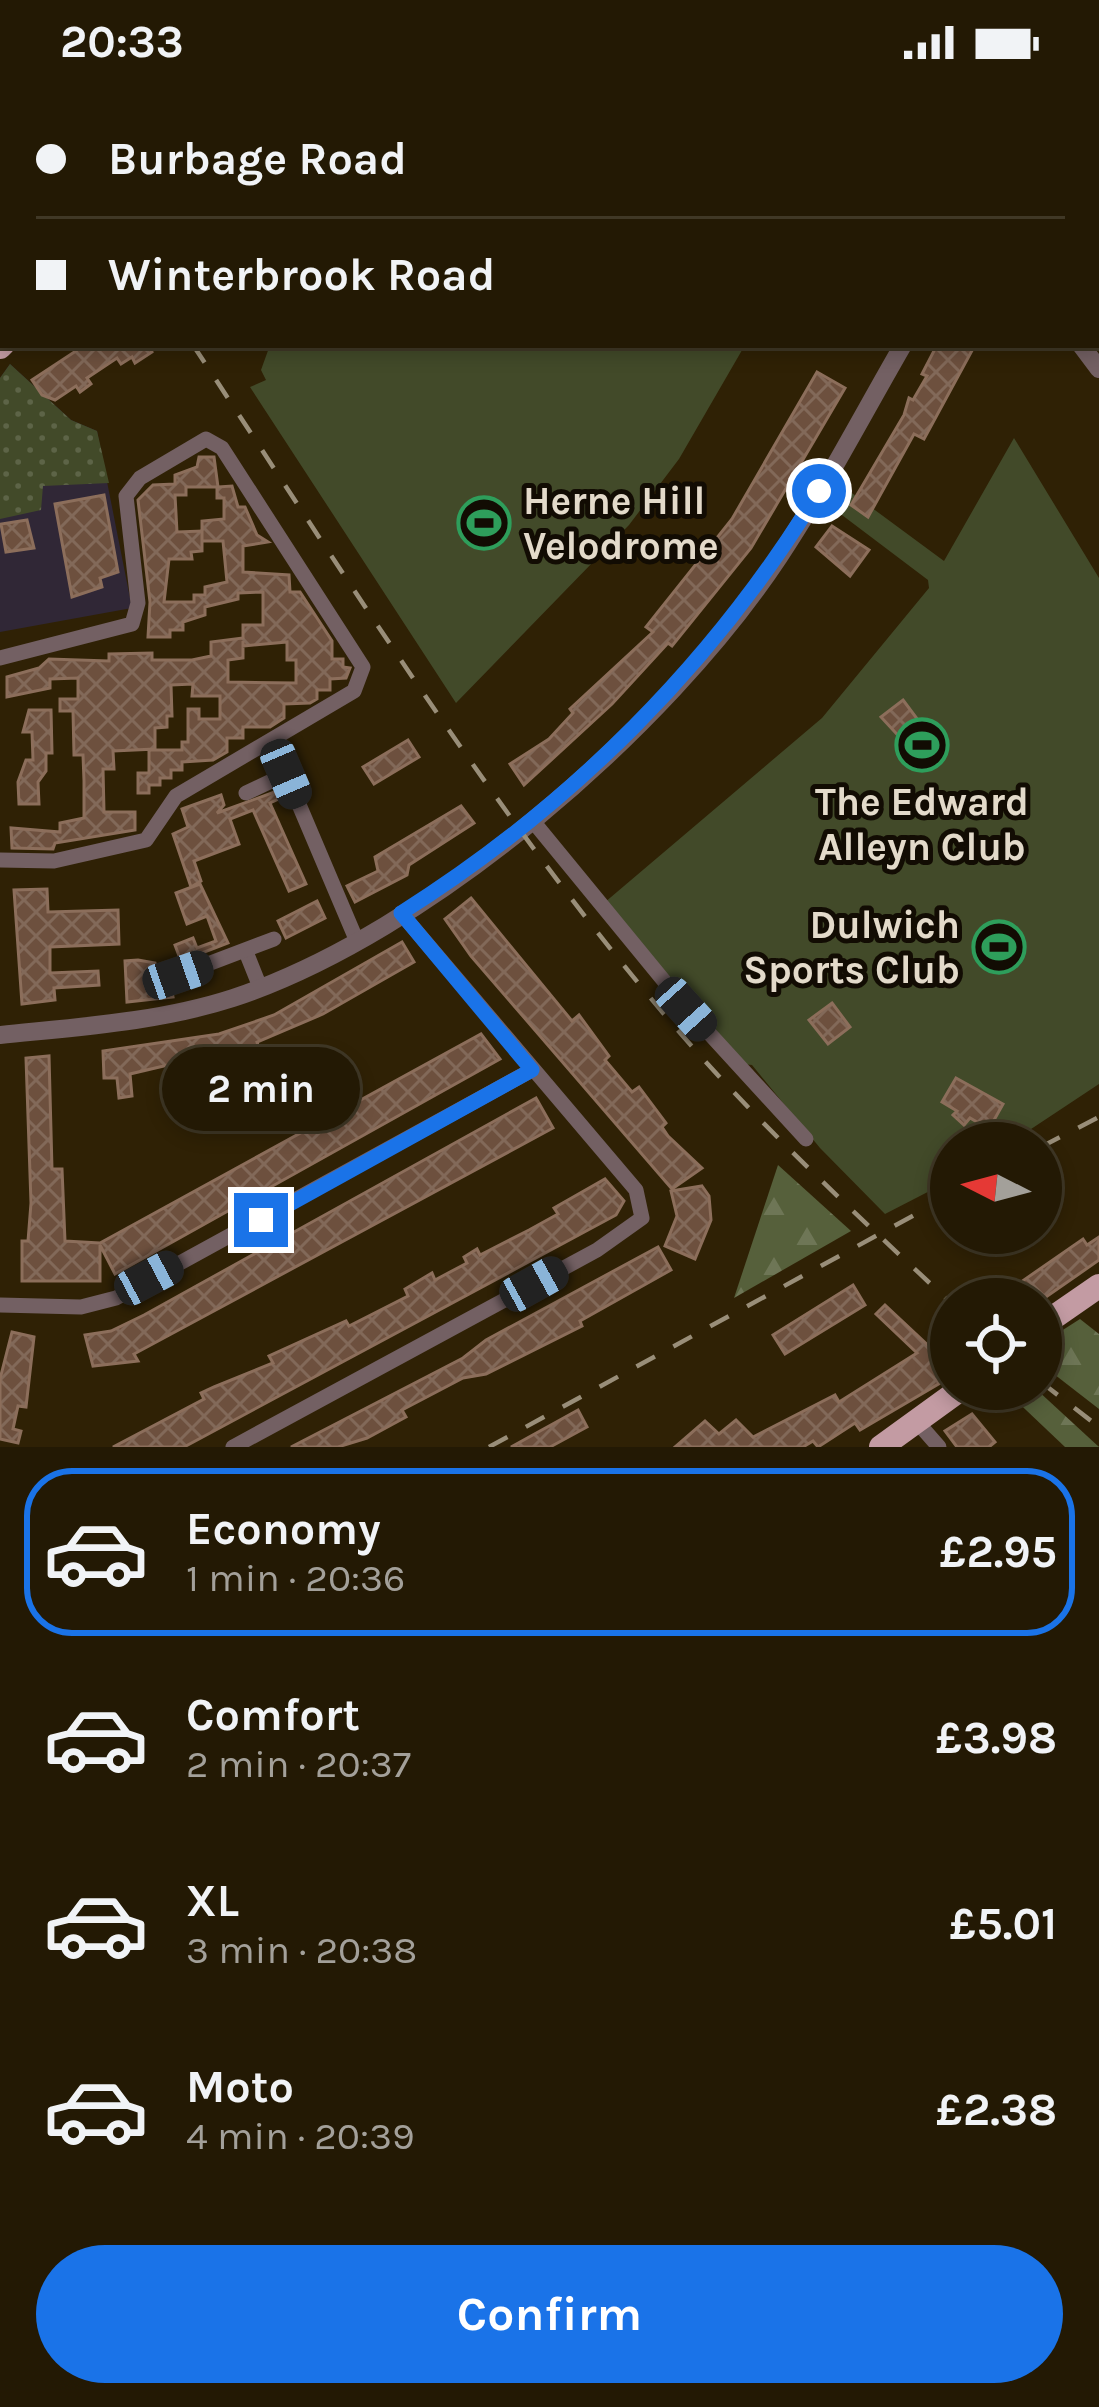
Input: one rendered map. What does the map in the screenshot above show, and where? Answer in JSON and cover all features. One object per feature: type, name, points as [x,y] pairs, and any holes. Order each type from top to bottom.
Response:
[{"type":"main road","points":[[1062,1312],[1099,1286]]},
{"type":"main road","points":[[881,1447],[934,1410]]},
{"type":"street","points":[[0,1035],[159,1014],[260,988],[401,913],[532,820],[593,769],[741,608],[778,558],[901,348]]},
{"type":"street","points":[[0,658],[132,623],[138,603],[126,496],[140,478],[206,439],[222,448],[363,667],[358,686],[344,698],[170,801],[146,840],[54,861],[0,860]]},
{"type":"street","points":[[246,793],[286,774],[356,939]]},
{"type":"street","points":[[532,820],[686,1009],[806,1139]]},
{"type":"street","points":[[233,1447],[639,1224],[642,1204],[636,1190],[401,913]]},
{"type":"street","points":[[178,975],[274,939]]},
{"type":"street","points":[[246,952],[260,988]]},
{"type":"street","points":[[0,1305],[81,1307],[116,1298],[532,1070]]},
{"type":"street","points":[[918,1423],[939,1447]]},
{"type":"shaded area","points":[[10,364],[71,420],[97,431],[132,608],[0,632],[0,378]]},
{"type":"green space","name":"Herne Hill Velodrome","points":[[269,348],[743,348],[679,459],[629,525],[456,703],[250,387],[266,380],[261,370]]},
{"type":"green space","points":[[10,364],[71,420],[97,431],[109,483],[43,486],[41,510],[0,519],[0,378]]},
{"type":"green space","points":[[1014,438],[1099,578],[1099,1084],[1042,1122],[930,1122],[930,1191],[885,1214],[820,1148],[752,1065],[743,1064],[604,903],[822,718],[929,588],[928,580],[830,506],[841,485],[944,561]]},
{"type":"green space","points":[[778,1165],[851,1231],[734,1298]]},
{"type":"green space","points":[[1080,1319],[1099,1334],[1099,1409],[1062,1380],[1062,1331]]},
{"type":"green space","points":[[1026,1410],[1059,1410],[1099,1447],[1065,1447]]},
{"type":"building","points":[[80,348],[150,348],[152,352],[135,363],[132,357],[121,364],[117,358],[87,378],[91,384],[80,392],[76,386],[55,400],[42,395],[32,380]]},
{"type":"building","points":[[935,348],[973,348],[924,439],[914,434],[868,517],[851,505],[904,415],[909,398],[913,400],[927,376],[922,374]]},
{"type":"building","points":[[817,372],[845,388],[751,548],[672,646],[668,643],[612,704],[524,785],[510,764],[549,739],[573,713],[570,709],[653,632],[646,627],[732,519]]},
{"type":"building","points":[[199,457],[214,457],[218,487],[232,486],[238,507],[245,507],[257,535],[268,542],[243,546],[243,572],[289,575],[290,592],[300,592],[332,641],[332,659],[343,659],[343,667],[350,668],[346,678],[330,679],[330,690],[317,690],[317,699],[310,703],[284,704],[284,718],[270,727],[243,727],[243,738],[227,738],[227,752],[213,760],[182,762],[182,770],[171,770],[171,778],[149,785],[149,793],[138,793],[138,773],[149,773],[149,750],[182,750],[182,742],[188,742],[188,709],[199,709],[199,719],[220,719],[220,696],[192,696],[193,684],[171,685],[172,716],[167,716],[167,727],[155,728],[155,749],[113,751],[114,769],[103,769],[104,812],[135,812],[135,830],[55,843],[53,849],[12,848],[11,828],[60,832],[60,823],[84,818],[84,781],[83,755],[74,755],[73,711],[60,711],[60,699],[78,699],[78,678],[50,679],[50,688],[7,697],[7,677],[39,668],[49,659],[109,661],[109,654],[152,653],[152,660],[192,660],[211,656],[211,642],[243,638],[243,625],[263,625],[263,592],[238,593],[238,599],[205,607],[205,615],[183,622],[183,630],[170,630],[170,637],[148,637],[150,602],[138,500],[153,485],[175,484],[175,475],[197,467]],"holes":[[[186,487],[217,487],[217,498],[224,498],[224,519],[202,521],[202,531],[177,532],[175,495],[186,495]],[[202,541],[223,541],[227,582],[205,587],[205,595],[194,595],[194,602],[164,602],[169,559],[192,559],[191,552],[202,551]],[[287,642],[287,660],[296,660],[296,683],[228,682],[228,660],[243,658],[243,646]]]},
{"type":"building","points":[[104,495],[118,572],[100,578],[102,587],[72,597],[55,504]]},
{"type":"building","points":[[27,520],[34,548],[6,552],[1,524]]},
{"type":"building","points":[[832,526],[869,550],[850,576],[816,547]]},
{"type":"building","points":[[903,700],[918,720],[912,725],[919,734],[906,744],[881,717]]},
{"type":"building","points":[[29,710],[51,710],[52,753],[46,753],[46,771],[38,782],[39,804],[19,804],[18,782],[26,760],[33,760],[32,732],[23,732]]},
{"type":"building","points":[[408,740],[419,757],[374,784],[363,767]]},
{"type":"building","points":[[280,790],[283,797],[270,803],[306,884],[289,891],[253,810],[230,819],[239,844],[194,861],[201,881],[191,887],[173,834],[188,827],[182,809],[221,795],[224,805],[217,813]]},
{"type":"building","points":[[461,806],[474,823],[409,865],[407,875],[355,902],[347,886],[378,871],[375,857]]},
{"type":"building","points":[[200,884],[228,943],[181,961],[175,945],[193,938],[197,948],[216,941],[207,916],[187,924],[176,893]]},
{"type":"building","points":[[47,889],[48,912],[118,910],[119,944],[50,947],[50,973],[98,971],[99,985],[54,988],[55,1000],[22,1004],[14,890]]},
{"type":"building","points":[[471,898],[572,1021],[579,1015],[609,1056],[605,1060],[632,1092],[639,1087],[666,1123],[662,1127],[668,1136],[702,1168],[672,1189],[471,956],[445,919]]},
{"type":"building","points":[[317,901],[325,918],[286,938],[278,921]]},
{"type":"building","points":[[402,942],[414,962],[323,1014],[257,1042],[259,1049],[246,1053],[244,1047],[130,1074],[132,1096],[119,1098],[117,1078],[104,1078],[103,1051],[219,1034],[274,1015]]},
{"type":"building","points":[[125,961],[155,963],[156,972],[168,971],[173,997],[127,1002]]},
{"type":"building","points":[[832,1003],[850,1027],[828,1044],[809,1020]]},
{"type":"building","points":[[481,1034],[500,1059],[115,1274],[100,1245],[100,1281],[22,1281],[22,1241],[28,1241],[31,1203],[26,1058],[49,1056],[52,1169],[62,1169],[65,1241],[100,1243]]},
{"type":"building","points":[[956,1078],[1003,1104],[993,1122],[970,1118],[961,1122],[953,1115],[957,1111],[942,1102]]},
{"type":"building","points":[[536,1098],[553,1128],[134,1354],[138,1361],[93,1366],[85,1335],[111,1331],[144,1315]]},
{"type":"building","points":[[605,1179],[624,1201],[616,1215],[184,1447],[113,1447],[204,1399],[201,1393],[273,1363],[269,1356],[346,1321],[349,1326],[408,1296],[405,1289],[432,1273],[435,1280],[467,1263],[464,1257],[477,1249],[480,1255],[529,1230],[558,1214],[554,1208]]},
{"type":"building","points":[[702,1186],[709,1196],[711,1220],[695,1259],[665,1246],[677,1216],[671,1191]]},
{"type":"building","points":[[1099,1237],[1099,1260],[1062,1286],[1062,1278],[1027,1278],[1083,1239],[1087,1245]]},
{"type":"building","points":[[658,1247],[671,1270],[580,1321],[582,1326],[486,1374],[463,1378],[402,1410],[406,1417],[367,1438],[338,1447],[291,1447],[463,1358],[486,1340]]},
{"type":"building","points":[[853,1285],[865,1305],[785,1354],[773,1335]]},
{"type":"building","points":[[885,1305],[930,1347],[930,1389],[860,1430],[855,1423],[818,1447],[813,1441],[803,1447],[675,1447],[705,1421],[719,1434],[736,1420],[753,1437],[835,1395],[839,1402],[917,1353],[876,1314]]},
{"type":"building","points":[[12,1332],[34,1337],[26,1407],[18,1406],[13,1429],[21,1431],[18,1443],[0,1439],[0,1379]]},
{"type":"building","points":[[578,1410],[587,1427],[550,1447],[511,1447]]},
{"type":"building","points":[[972,1414],[995,1442],[989,1447],[957,1447],[945,1431]]},
{"type":"railway","points":[[195,348],[424,694],[609,946],[741,1099],[930,1283]]},
{"type":"railway","points":[[1062,1136],[1099,1117]]},
{"type":"railway","points":[[489,1447],[930,1206]]},
{"type":"railway","points":[[1062,1398],[1099,1427]]},
{"type":"place","name":"Herne Hill Velodrome","points":[[484,523]]},
{"type":"place","name":"The Edward Alleyn Club","points":[[922,745]]},
{"type":"place","name":"Dulwich Sports Club","points":[[999,947]]},
{"type":"route","points":[[261,1220],[532,1070],[401,913],[532,820],[593,769],[741,608],[819,491]]}]
